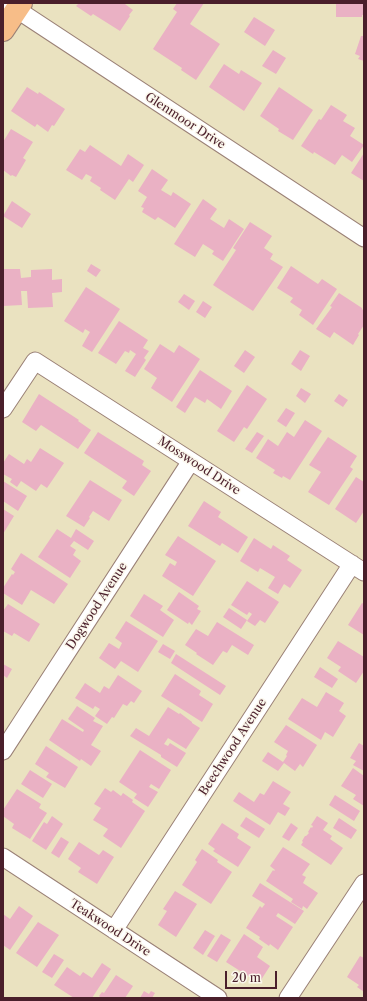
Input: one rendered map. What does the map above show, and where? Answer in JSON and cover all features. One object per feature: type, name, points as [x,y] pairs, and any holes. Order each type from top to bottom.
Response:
[{"type":"main road","points":[[3,30],[15,5]]},
{"type":"street","name":"Glenmoor Drive","points":[[15,5],[364,238]]},
{"type":"street","name":"Mosswood Drive","points":[[3,409],[35,361],[358,568]]},
{"type":"street","name":"Dogwood Avenue","points":[[3,751],[191,461]]},
{"type":"street","name":"Beechwood Avenue","points":[[114,930],[358,568]]},
{"type":"street","name":"Teakwood Drive","points":[[3,857],[218,998]]},
{"type":"street","points":[[288,998],[364,882]]},
{"type":"building","points":[[76,3],[126,3],[125,4],[133,10],[120,31],[93,14],[91,16],[76,6],[78,4]]},
{"type":"building","points":[[177,3],[204,3],[190,24],[220,44],[196,80],[181,70],[182,68],[153,49],[177,12],[173,9]]},
{"type":"building","points":[[336,3],[364,3],[364,15],[362,15],[362,17],[336,17]]},
{"type":"building","points":[[254,17],[275,30],[265,46],[244,32]]},
{"type":"building","points":[[361,36],[364,36],[364,61],[358,59],[360,56],[355,54]]},
{"type":"building","points":[[273,50],[286,58],[276,74],[262,66]]},
{"type":"building","points":[[224,64],[239,74],[241,70],[262,83],[244,111],[209,87]]},
{"type":"building","points":[[27,87],[38,94],[39,92],[65,109],[54,126],[52,125],[48,132],[37,124],[35,127],[11,111]]},
{"type":"building","points":[[279,87],[313,110],[293,140],[278,131],[279,129],[260,116]]},
{"type":"building","points":[[331,105],[347,115],[343,121],[355,128],[350,136],[364,145],[352,162],[342,155],[335,165],[301,146],[319,119],[321,120]]},
{"type":"building","points":[[11,129],[33,142],[23,158],[26,160],[16,177],[11,176],[3,170],[3,142]]},
{"type":"building","points":[[90,145],[121,166],[128,154],[144,165],[133,182],[129,179],[115,200],[90,181],[92,177],[86,174],[82,180],[66,170],[80,149],[85,152]]},
{"type":"building","points":[[364,153],[364,181],[351,173]]},
{"type":"building","points":[[152,169],[168,180],[161,190],[171,196],[173,192],[191,204],[175,228],[158,217],[155,220],[142,212],[144,208],[141,207],[147,197],[138,191]]},
{"type":"building","points":[[203,199],[217,209],[210,219],[224,228],[229,219],[244,229],[223,261],[212,254],[214,251],[203,244],[195,257],[174,244]]},
{"type":"building","points":[[12,201],[31,214],[22,228],[3,216]]},
{"type":"building","points":[[250,222],[272,236],[264,248],[273,254],[270,259],[283,267],[253,311],[213,285],[236,250],[233,248]]},
{"type":"building","points":[[91,264],[101,270],[96,277],[87,271]]},
{"type":"building","points":[[291,266],[318,284],[322,279],[337,289],[313,325],[299,315],[302,310],[290,302],[293,298],[277,288]]},
{"type":"building","points":[[3,269],[20,269],[21,278],[31,277],[31,270],[52,269],[52,280],[62,279],[62,292],[52,293],[53,307],[28,308],[27,291],[21,291],[22,305],[3,306]]},
{"type":"building","points":[[86,287],[120,309],[92,352],[82,346],[90,332],[85,329],[83,333],[64,321]]},
{"type":"building","points":[[339,293],[362,308],[364,311],[364,325],[353,345],[334,332],[330,338],[316,329],[332,307],[330,306]]},
{"type":"building","points":[[184,294],[195,301],[189,310],[178,302]]},
{"type":"building","points":[[203,301],[212,307],[205,318],[196,312]]},
{"type":"building","points":[[119,321],[148,340],[143,348],[149,351],[144,358],[146,360],[135,377],[125,371],[136,354],[130,350],[129,353],[125,351],[116,364],[98,353]]},
{"type":"building","points":[[160,344],[174,353],[179,345],[200,359],[172,402],[151,388],[157,378],[144,369]]},
{"type":"building","points":[[245,350],[255,357],[244,373],[234,366]]},
{"type":"building","points":[[300,350],[310,356],[301,371],[291,364]]},
{"type":"building","points":[[200,370],[232,391],[221,409],[207,399],[205,403],[195,397],[185,413],[176,407]]},
{"type":"building","points":[[247,385],[267,399],[247,429],[244,427],[234,442],[217,431]]},
{"type":"building","points":[[301,388],[311,394],[305,403],[296,396]]},
{"type":"building","points":[[39,394],[79,420],[78,421],[91,430],[78,449],[41,425],[36,431],[22,422]]},
{"type":"building","points":[[339,394],[348,400],[343,407],[334,401]]},
{"type":"building","points":[[286,408],[295,413],[286,427],[277,421]]},
{"type":"building","points":[[305,420],[322,431],[290,480],[283,476],[282,478],[273,473],[275,470],[256,458],[268,439],[278,446],[287,432],[294,437]]},
{"type":"building","points":[[98,432],[144,461],[142,465],[151,471],[134,496],[122,488],[127,481],[84,453]]},
{"type":"building","points":[[257,432],[264,436],[252,453],[245,449]]},
{"type":"building","points":[[328,437],[357,456],[350,467],[353,469],[329,505],[308,492],[321,472],[309,465]]},
{"type":"building","points":[[40,448],[64,463],[47,488],[41,484],[36,491],[21,481],[17,487],[10,482],[12,479],[3,474],[3,463],[9,454],[24,464],[27,459],[31,462]]},
{"type":"building","points":[[356,477],[364,482],[364,511],[356,523],[335,509]]},
{"type":"building","points":[[90,480],[122,500],[109,521],[93,511],[84,527],[66,516]]},
{"type":"building","points":[[3,481],[27,496],[18,511],[3,501]]},
{"type":"building","points":[[204,501],[221,512],[218,517],[248,537],[238,553],[222,543],[220,546],[188,526]]},
{"type":"building","points":[[3,509],[14,516],[3,534]]},
{"type":"building","points":[[57,529],[71,538],[76,529],[94,541],[88,550],[74,541],[70,546],[76,550],[73,555],[81,561],[70,578],[38,557]]},
{"type":"building","points":[[178,536],[216,561],[193,596],[162,576],[170,563],[175,566],[177,562],[165,555]]},
{"type":"building","points":[[254,538],[271,549],[273,545],[290,556],[287,560],[302,570],[290,588],[284,584],[278,594],[268,588],[275,577],[260,568],[258,572],[240,561]]},
{"type":"building","points":[[21,553],[68,584],[54,604],[31,590],[22,605],[3,593],[3,588],[15,572],[11,569]]},
{"type":"building","points":[[247,581],[279,602],[265,623],[260,620],[255,626],[247,621],[252,614],[249,612],[247,615],[231,605]]},
{"type":"building","points":[[179,592],[199,606],[197,609],[201,611],[192,625],[189,622],[188,624],[167,610]]},
{"type":"building","points":[[144,594],[163,606],[160,610],[174,620],[163,637],[130,616]]},
{"type":"building","points":[[362,603],[364,604],[364,635],[348,625]]},
{"type":"building","points":[[8,604],[40,624],[29,642],[14,633],[12,636],[3,631],[3,611]]},
{"type":"building","points":[[229,608],[247,620],[241,629],[223,617]]},
{"type":"building","points":[[126,621],[158,641],[138,672],[121,661],[115,669],[99,658],[109,643],[119,649],[122,643],[115,638]]},
{"type":"building","points":[[217,622],[254,645],[248,655],[232,645],[227,653],[223,651],[213,665],[185,645],[196,629],[208,636]]},
{"type":"building","points":[[338,641],[364,657],[364,671],[356,683],[338,671],[341,667],[327,658]]},
{"type":"building","points":[[163,644],[175,651],[170,659],[158,652]]},
{"type":"building","points":[[176,654],[226,686],[220,695],[171,663]]},
{"type":"building","points":[[3,664],[12,669],[7,678],[3,675]]},
{"type":"building","points":[[320,667],[338,679],[332,688],[314,677]]},
{"type":"building","points":[[175,674],[201,691],[199,695],[213,704],[202,722],[161,696]]},
{"type":"building","points":[[118,675],[142,691],[134,703],[131,701],[127,706],[123,704],[114,718],[112,717],[107,724],[95,716],[100,709],[95,706],[93,709],[75,698],[85,683],[100,693],[104,686],[109,689]]},
{"type":"building","points":[[326,692],[344,703],[339,711],[346,716],[333,737],[325,732],[321,740],[288,719],[302,698],[317,707]]},
{"type":"building","points":[[77,706],[95,718],[93,721],[103,726],[91,745],[101,751],[91,766],[81,759],[80,761],[49,740],[62,719],[83,732],[84,730],[68,719]]},
{"type":"building","points":[[168,707],[179,714],[180,713],[200,728],[186,749],[168,738],[164,744],[168,746],[170,743],[186,753],[177,767],[161,757],[161,755],[130,736],[136,728],[149,736]]},
{"type":"building","points":[[286,725],[317,745],[303,767],[300,764],[295,771],[284,763],[278,771],[262,761],[268,752],[283,762],[287,756],[288,751],[274,742]]},
{"type":"building","points":[[359,743],[364,746],[364,771],[353,765],[356,761],[350,758]]},
{"type":"building","points":[[46,746],[78,767],[65,788],[46,777],[49,773],[35,764]]},
{"type":"building","points":[[140,750],[171,770],[159,789],[151,784],[149,787],[158,792],[148,807],[134,798],[137,794],[119,782]]},
{"type":"building","points":[[353,768],[364,776],[364,806],[353,799],[356,795],[341,786]]},
{"type":"building","points":[[30,770],[52,784],[43,798],[21,784]]},
{"type":"building","points":[[273,781],[291,792],[283,804],[290,808],[285,816],[278,812],[270,825],[233,801],[239,792],[254,802],[260,793],[264,795]]},
{"type":"building","points":[[105,788],[111,792],[113,790],[121,796],[123,793],[133,800],[132,802],[145,811],[121,848],[103,836],[108,829],[93,820],[101,808],[94,804]]},
{"type":"building","points":[[17,789],[41,804],[39,808],[47,813],[30,839],[12,828],[14,824],[3,816],[3,810]]},
{"type":"building","points":[[335,795],[360,811],[354,821],[329,805]]},
{"type":"building","points":[[52,816],[63,824],[46,850],[32,841],[44,822],[47,824]]},
{"type":"building","points":[[317,816],[328,823],[323,830],[332,836],[330,839],[343,848],[331,865],[301,845],[305,836],[309,833],[308,832],[311,827],[312,828],[313,826],[311,825]]},
{"type":"building","points":[[246,817],[265,829],[259,838],[240,826]]},
{"type":"building","points":[[339,818],[357,830],[351,839],[333,828]]},
{"type":"building","points":[[222,823],[239,834],[237,838],[251,847],[238,867],[213,851],[215,849],[208,844]]},
{"type":"building","points":[[291,823],[298,828],[289,841],[282,837]]},
{"type":"building","points":[[61,837],[69,842],[59,858],[51,853]]},
{"type":"building","points":[[79,842],[99,855],[103,850],[114,857],[97,884],[78,872],[81,868],[68,859]]},
{"type":"building","points":[[283,847],[310,864],[302,875],[306,877],[303,883],[318,893],[307,909],[303,906],[302,909],[291,902],[293,899],[266,881],[273,870],[275,870],[270,866]]},
{"type":"building","points":[[202,849],[232,872],[211,904],[182,885],[197,862],[195,860]]},
{"type":"building","points":[[260,883],[304,911],[295,924],[278,913],[276,916],[293,927],[278,950],[270,944],[269,946],[259,939],[260,937],[246,928],[260,906],[262,908],[265,904],[252,896]]},
{"type":"building","points":[[175,891],[197,904],[176,937],[158,925],[167,911],[163,909]]},
{"type":"building","points":[[19,906],[33,916],[10,950],[3,945],[3,914],[10,919]]},
{"type":"building","points":[[38,922],[59,935],[37,967],[16,953]]},
{"type":"building","points":[[205,930],[215,936],[203,955],[193,948]]},
{"type":"building","points":[[221,934],[231,940],[217,962],[207,956]]},
{"type":"building","points":[[244,934],[263,947],[257,957],[270,966],[259,983],[226,962]]},
{"type":"building","points":[[54,954],[64,960],[52,978],[42,972]]},
{"type":"building","points":[[360,956],[364,958],[364,992],[357,987],[359,985],[347,977]]},
{"type":"building","points":[[102,963],[111,969],[92,998],[74,998],[54,985],[67,967],[80,976],[83,972],[92,978]]},
{"type":"building","points":[[116,975],[133,986],[125,998],[101,998],[99,996],[102,992],[104,993]]},
{"type":"building","points":[[144,991],[149,994],[151,991],[155,993],[152,998],[140,998]]}]
